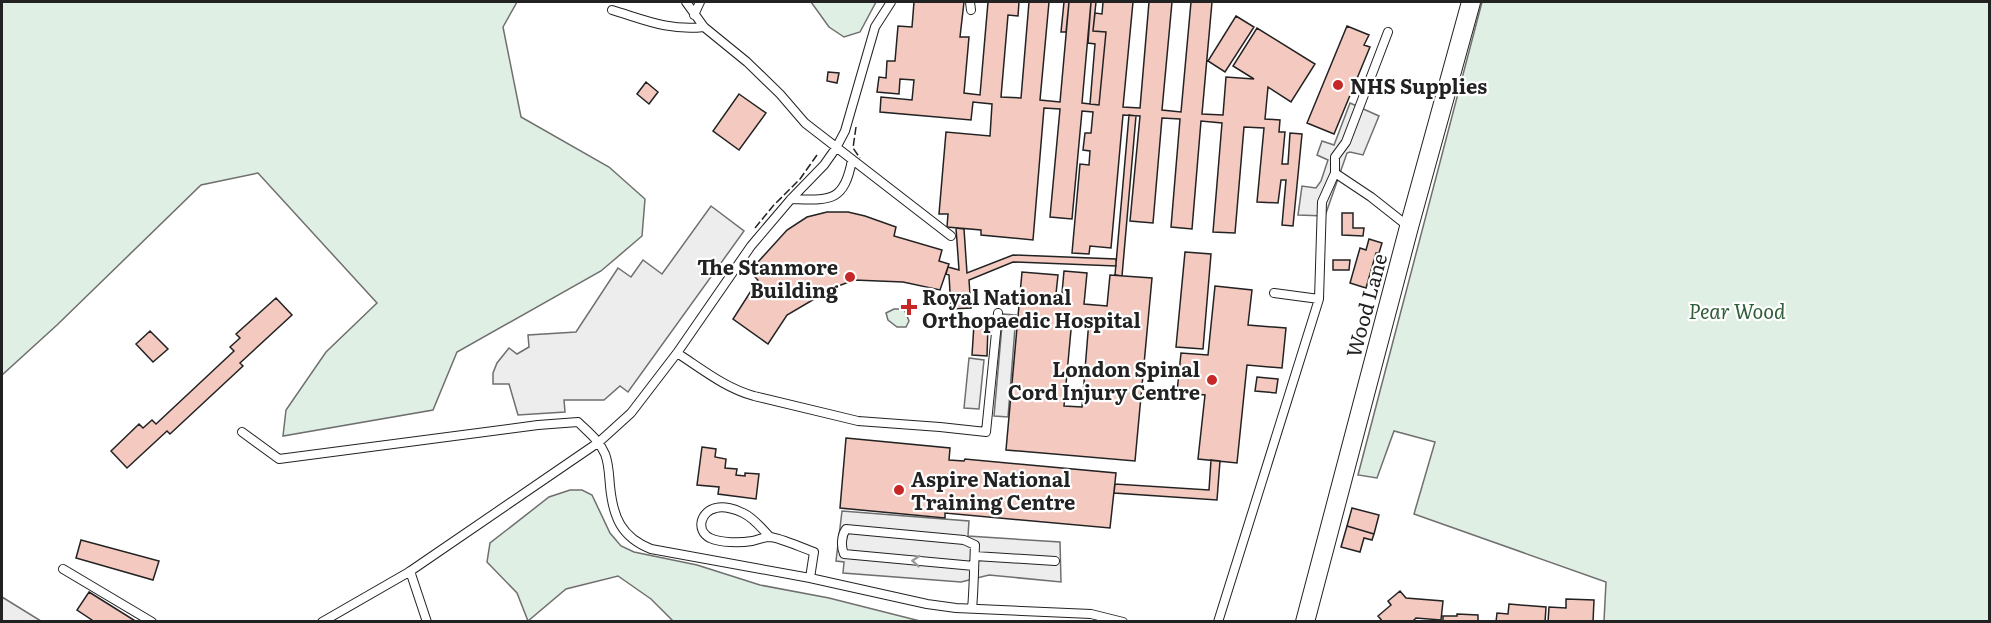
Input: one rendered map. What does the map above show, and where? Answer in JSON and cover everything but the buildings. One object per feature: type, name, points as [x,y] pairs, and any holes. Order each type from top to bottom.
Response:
[{"type":"street","name":"Wood Lane","points":[[1305,621],[1409,226],[1471,2]]},
{"type":"lane","points":[[686,2],[704,27],[747,62],[805,123],[951,236]]},
{"type":"lane","points":[[694,15],[700,2]]},
{"type":"lane","points":[[322,621],[410,571],[599,442],[631,413],[677,353],[751,246],[824,165],[836,148],[845,131],[874,27],[891,2]]},
{"type":"lane","points":[[612,9],[663,26],[685,29],[704,27]]},
{"type":"lane","points":[[1218,621],[1319,299],[1322,202],[1335,173],[1335,157],[1346,142],[1388,32]]},
{"type":"lane","points":[[791,199],[811,200],[838,195],[845,186],[852,160]]},
{"type":"lane","points":[[1335,173],[1409,226]]},
{"type":"lane","points":[[1274,293],[1319,299]]},
{"type":"lane","points":[[677,353],[734,389],[754,396],[858,422],[986,432],[998,313]]},
{"type":"lane","points":[[242,432],[279,459],[538,424],[578,422],[599,442],[606,456],[610,491],[621,528],[633,540],[651,549],[810,578],[897,598],[972,609],[1091,614],[1123,621]]},
{"type":"lane","points":[[770,537],[750,541],[725,541],[709,537],[701,530],[700,525],[710,510],[718,507],[742,512],[770,537],[814,552],[810,578]]},
{"type":"lane","points":[[972,609],[975,545],[964,540],[846,529],[844,532],[842,548],[844,554],[974,566]]},
{"type":"lane","points":[[975,556],[1055,561]]},
{"type":"lane","points":[[63,569],[152,621]]},
{"type":"lane","points":[[410,571],[427,621]]},
{"type":"green space","points":[[2,2],[517,2],[503,27],[521,117],[609,167],[645,199],[642,236],[601,271],[457,352],[433,410],[283,436],[286,410],[326,352],[377,303],[258,173],[201,185],[57,325],[2,375]]},
{"type":"green space","points":[[811,2],[876,2],[860,32],[844,37],[829,27]]},
{"type":"green space","name":"Pear Wood","points":[[1482,2],[1989,2],[1989,621],[1604,621],[1606,582],[1414,514],[1435,442],[1394,431],[1377,478],[1358,475]]},
{"type":"green space","points":[[894,309],[904,309],[909,321],[906,327],[897,327],[888,320],[886,313]]},
{"type":"green space","points":[[570,490],[582,490],[592,495],[610,533],[621,546],[634,552],[697,565],[760,585],[829,598],[920,621],[673,621],[651,599],[618,576],[566,589],[528,621],[517,593],[487,562],[490,543],[549,497]]},
{"type":"shaded area","points":[[1350,103],[1379,116],[1363,155],[1347,153],[1325,216],[1298,215],[1302,186],[1316,188],[1321,181],[1328,160],[1317,155],[1322,141],[1334,145]]},
{"type":"shaded area","points":[[711,206],[744,231],[628,392],[620,386],[604,400],[564,400],[565,412],[518,415],[509,384],[493,384],[493,373],[497,363],[509,348],[517,354],[529,347],[528,335],[576,332],[618,268],[631,277],[643,260],[662,274]]},
{"type":"shaded area","points":[[1003,314],[1016,315],[1008,417],[994,416]]},
{"type":"shaded area","points":[[969,358],[984,360],[979,409],[964,408]]},
{"type":"shaded area","points":[[842,511],[969,521],[968,536],[1060,542],[1061,582],[989,575],[961,582],[843,573],[844,562],[836,561]]},
{"type":"shaded area","points":[[2,597],[41,621],[2,621]]},
{"type":"fence","points":[[856,127],[853,148],[860,158]]},
{"type":"fence","points":[[755,228],[800,179],[817,155]]},
{"type":"place","name":"NHS Supplies","points":[[1338,85]]},
{"type":"place","name":"The Stanmore Building","points":[[850,277]]},
{"type":"place","name":"Royal National Orthopaedic Hospital","points":[[909,307]]},
{"type":"place","name":"London Spinal Cord Injury Centre","points":[[1212,380]]},
{"type":"place","name":"Aspire National Training Centre","points":[[899,490]]}]
